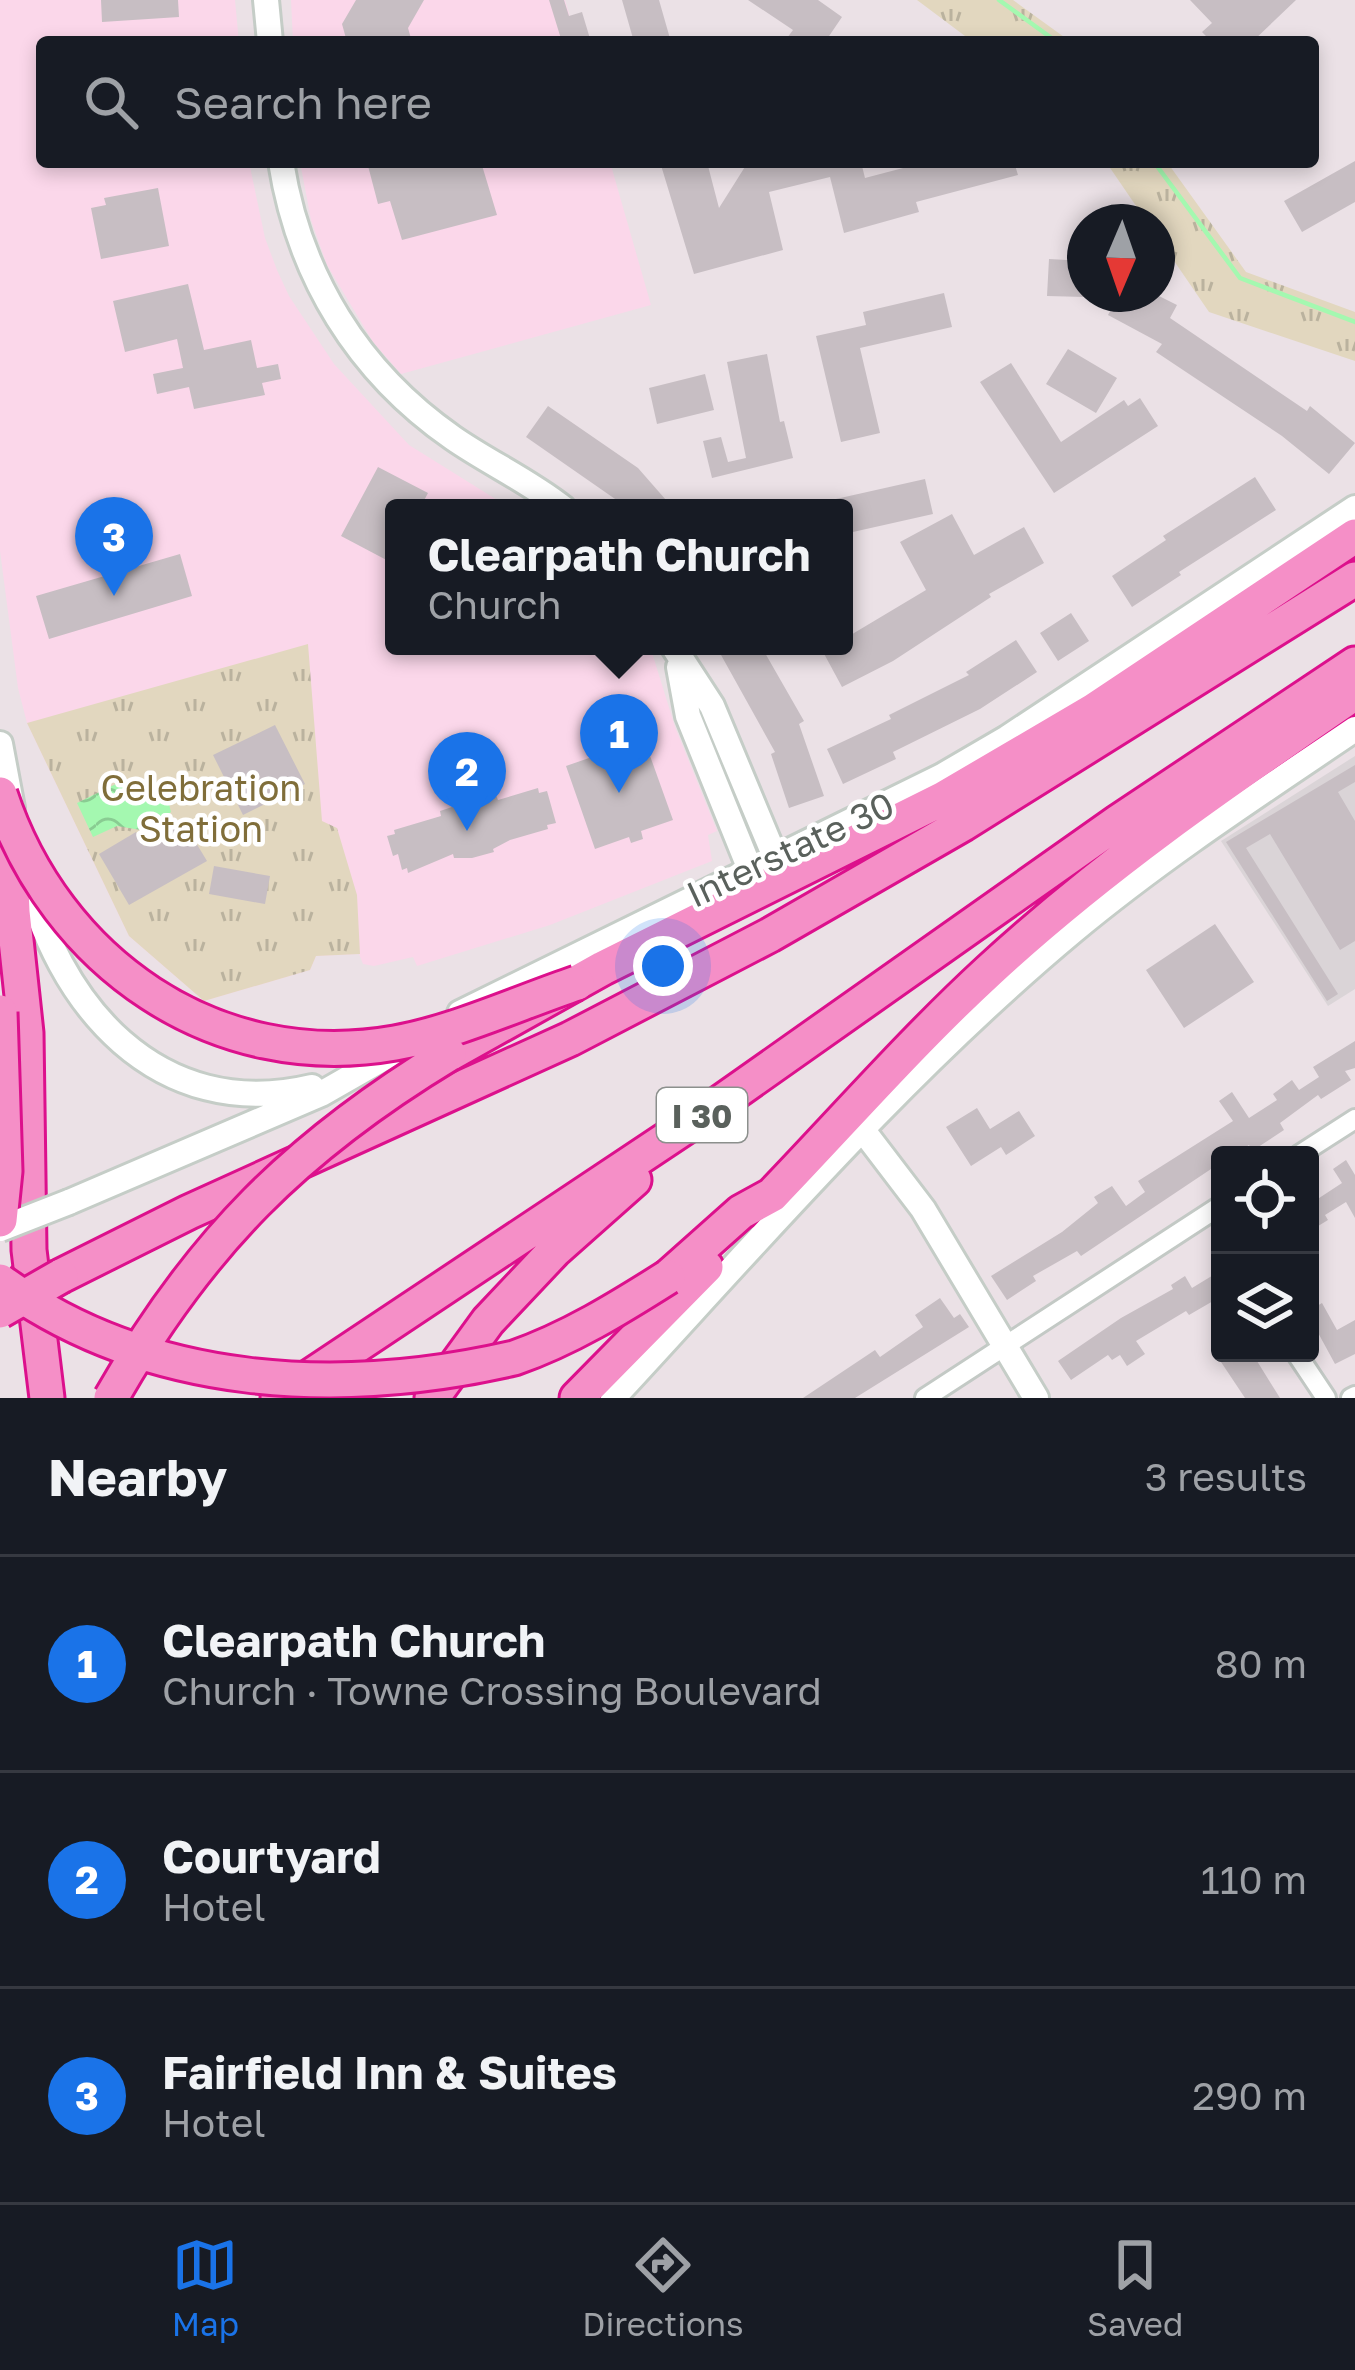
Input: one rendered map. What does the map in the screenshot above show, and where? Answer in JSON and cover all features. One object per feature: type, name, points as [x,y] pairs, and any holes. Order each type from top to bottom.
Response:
[{"type":"highway","points":[[111,1398],[166,1307],[286,1170],[376,1098],[785,864],[944,798],[1094,710],[1355,536]]},
{"type":"highway","points":[[0,1311],[189,1212],[570,1040],[770,935],[963,824],[1355,579]]},
{"type":"highway","name":"I 30","points":[[278,1398],[725,1099],[1118,822],[1355,664]]},
{"type":"highway","points":[[577,1398],[987,973],[1142,841],[1355,693]]},
{"type":"highway","points":[[4,790],[32,872],[68,924],[116,970],[156,999],[245,1036],[341,1048],[397,1042],[577,983]]},
{"type":"highway","points":[[4,790],[26,1033],[29,1250],[47,1398]]},
{"type":"highway","points":[[0,1012],[5,1172],[0,1224]]},
{"type":"highway","points":[[433,1398],[488,1321],[554,1251],[725,1099]]},
{"type":"highway","points":[[0,1154],[10,1205],[29,1250]]},
{"type":"highway","points":[[0,1281],[67,1323],[157,1364],[253,1385],[322,1390],[416,1383],[514,1359],[598,1320],[668,1276],[742,1212],[772,1195]]},
{"type":"main road","points":[[266,0],[269,36]]},
{"type":"main road","points":[[282,168],[292,218],[314,277],[364,357],[437,427],[549,499]]},
{"type":"main road","name":"Interstate 30","points":[[0,1224],[69,1202],[355,1077],[449,1018],[749,867],[785,864],[1006,738],[1355,508]]},
{"type":"main road","points":[[675,655],[688,716],[749,867]]},
{"type":"main road","points":[[679,655],[712,706],[785,864]]},
{"type":"main road","points":[[613,1398],[862,1129],[1070,934],[1188,843],[1355,729]]},
{"type":"main road","points":[[0,745],[4,790],[51,948],[84,1002],[123,1044],[171,1075],[235,1093],[298,1090],[355,1077]]},
{"type":"main road","points":[[862,1129],[923,1209],[1036,1398]]},
{"type":"street","points":[[1313,1146],[1355,1119]]},
{"type":"street","points":[[925,1398],[1211,1220]]},
{"type":"street","points":[[1302,1362],[1326,1398]]},
{"type":"shaded area","points":[[0,0],[235,0],[238,36],[36,36],[36,168],[250,168],[277,270],[334,364],[409,445],[496,499],[385,499],[385,655],[653,655],[675,727],[717,831],[708,835],[712,861],[550,925],[417,966],[413,957],[374,966],[363,964],[359,954],[316,956],[310,970],[204,1001],[129,936],[27,723],[0,551]]},
{"type":"shaded area","points":[[291,0],[565,0],[575,36],[293,36]]},
{"type":"shaded area","points":[[301,168],[612,168],[651,305],[401,374],[373,342],[327,265],[311,220]]},
{"type":"shaded area","points":[[1355,756],[1355,989],[1328,1006],[1221,841]]},
{"type":"green space","points":[[917,0],[1013,0],[1063,36],[965,36]]},
{"type":"green space","points":[[1110,168],[1171,168],[1246,272],[1355,312],[1355,361],[1209,312],[1175,262],[1175,204],[1135,204]]},
{"type":"green space","name":"Celebration Station","points":[[308,644],[322,821],[337,828],[357,895],[360,954],[316,956],[310,970],[204,1001],[129,936],[27,723]]},
{"type":"water","points":[[122,781],[162,790],[171,812],[147,831],[117,826],[93,837],[77,803]]},
{"type":"building","points":[[101,0],[178,0],[179,17],[102,22]]},
{"type":"building","points":[[356,0],[424,0],[408,28],[410,36],[345,36],[342,24]]},
{"type":"building","points":[[549,0],[564,0],[569,16],[582,12],[589,36],[560,36]]},
{"type":"building","points":[[622,0],[659,0],[669,36],[632,36]]},
{"type":"building","points":[[748,0],[818,0],[842,17],[829,36],[788,36],[793,30]]},
{"type":"building","points":[[1190,0],[1296,0],[1258,36],[1206,36],[1202,32],[1212,23]]},
{"type":"building","points":[[1355,161],[1355,202],[1302,232],[1284,201]]},
{"type":"building","points":[[369,168],[483,168],[497,215],[402,240],[390,201],[378,204]]},
{"type":"building","points":[[662,168],[709,168],[719,208],[744,168],[862,168],[865,178],[903,168],[1016,168],[1018,175],[916,202],[919,212],[844,233],[830,177],[769,192],[783,250],[694,274]]},
{"type":"building","points":[[158,188],[169,246],[101,259],[91,208],[106,205],[104,198]]},
{"type":"building","points":[[1049,259],[1067,260],[1067,297],[1047,296]]},
{"type":"building","points":[[188,284],[204,350],[251,340],[257,368],[278,364],[281,379],[262,383],[265,395],[194,409],[189,387],[157,394],[153,374],[183,368],[177,339],[125,352],[113,301]]},
{"type":"building","points":[[944,293],[952,327],[860,348],[880,433],[841,442],[816,336],[866,325],[863,312]]},
{"type":"building","points":[[1173,312],[1170,318],[1307,411],[1310,406],[1355,443],[1329,474],[1282,436],[1156,352],[1162,344],[1108,315]]},
{"type":"building","points":[[1068,349],[1117,378],[1096,413],[1046,384]]},
{"type":"building","points":[[767,354],[780,422],[784,421],[793,458],[712,478],[703,441],[721,437],[728,462],[746,458],[727,362]]},
{"type":"building","points":[[1011,363],[1061,442],[1124,400],[1128,406],[1140,398],[1158,426],[1054,493],[980,382]]},
{"type":"building","points":[[705,374],[714,410],[657,424],[649,388]]},
{"type":"building","points":[[548,406],[638,468],[665,499],[615,499],[526,437]]},
{"type":"building","points":[[378,467],[428,493],[425,499],[385,499],[385,559],[341,536]]},
{"type":"building","points":[[1255,477],[1276,510],[1132,607],[1112,576],[1166,540],[1163,536]]},
{"type":"building","points":[[925,479],[933,514],[853,532],[853,499],[836,499]]},
{"type":"building","points":[[952,514],[974,555],[1024,527],[1044,563],[989,594],[991,597],[893,661],[842,687],[825,655],[853,655],[853,634],[926,590],[900,542]]},
{"type":"building","points":[[180,554],[192,596],[49,639],[36,596]]},
{"type":"building","points":[[1071,613],[1089,641],[1058,661],[1040,633]]},
{"type":"building","points":[[1016,640],[1037,672],[980,709],[893,752],[896,759],[843,784],[827,749],[969,675],[966,672]]},
{"type":"building","points":[[721,655],[766,655],[804,721],[799,724],[824,796],[789,808],[771,754],[775,752]]},
{"type":"building","points":[[275,725],[305,784],[243,815],[213,755]]},
{"type":"building","points":[[644,739],[673,820],[641,831],[643,839],[631,843],[629,837],[595,849],[566,766]]},
{"type":"building","points":[[1355,765],[1355,782],[1338,792],[1355,821],[1355,941],[1340,950],[1270,834],[1246,848],[1338,994],[1327,1001],[1226,842]]},
{"type":"building","points":[[538,788],[539,793],[547,791],[556,823],[547,825],[548,829],[510,840],[494,852],[472,858],[454,858],[453,854],[408,873],[407,868],[402,870],[398,854],[393,856],[387,836],[395,834],[394,830],[476,799],[496,795],[498,800]]},
{"type":"building","points":[[184,823],[207,861],[129,905],[99,854],[136,832],[144,846]]},
{"type":"building","points":[[214,866],[270,876],[265,904],[209,894]]},
{"type":"building","points":[[1215,924],[1254,982],[1184,1028],[1146,970]]},
{"type":"building","points":[[1355,1041],[1355,1068],[1345,1071],[1351,1080],[1321,1099],[1318,1095],[1280,1123],[1284,1130],[1260,1146],[1211,1146],[1211,1169],[1081,1256],[1077,1251],[1033,1276],[1036,1281],[1007,1300],[991,1276],[1062,1232],[1098,1203],[1094,1197],[1112,1186],[1126,1206],[1145,1192],[1138,1181],[1233,1121],[1219,1101],[1232,1092],[1249,1118],[1277,1100],[1273,1094],[1292,1080],[1299,1090],[1319,1077],[1313,1067]]},
{"type":"building","points":[[977,1108],[990,1129],[1019,1111],[1035,1136],[1006,1155],[1001,1147],[971,1166],[946,1127]]},
{"type":"building","points":[[1346,1160],[1355,1175],[1355,1218],[1346,1202],[1325,1215],[1328,1220],[1319,1226],[1319,1198],[1342,1183],[1333,1169]]},
{"type":"building","points":[[1185,1276],[1192,1288],[1211,1276],[1211,1302],[1189,1315],[1186,1311],[1136,1341],[1145,1354],[1127,1366],[1120,1355],[1112,1360],[1108,1355],[1071,1380],[1058,1361],[1173,1289],[1171,1285]]},
{"type":"building","points":[[940,1298],[954,1318],[960,1314],[969,1327],[855,1398],[803,1398],[875,1350],[880,1357],[923,1327],[915,1315]]},
{"type":"building","points":[[1319,1305],[1337,1330],[1355,1320],[1355,1354],[1335,1364],[1319,1335]]},
{"type":"building","points":[[1221,1362],[1258,1362],[1280,1398],[1245,1398]]},
{"type":"waterway","points":[[999,0],[1049,36]]},
{"type":"waterway","points":[[1158,168],[1240,278],[1355,322]]},
{"type":"place","name":"Fairfield Inn & Suites","points":[[114,596]]},
{"type":"place","name":"Clearpath Church","points":[[619,793]]},
{"type":"place","name":"Courtyard","points":[[467,831]]}]
